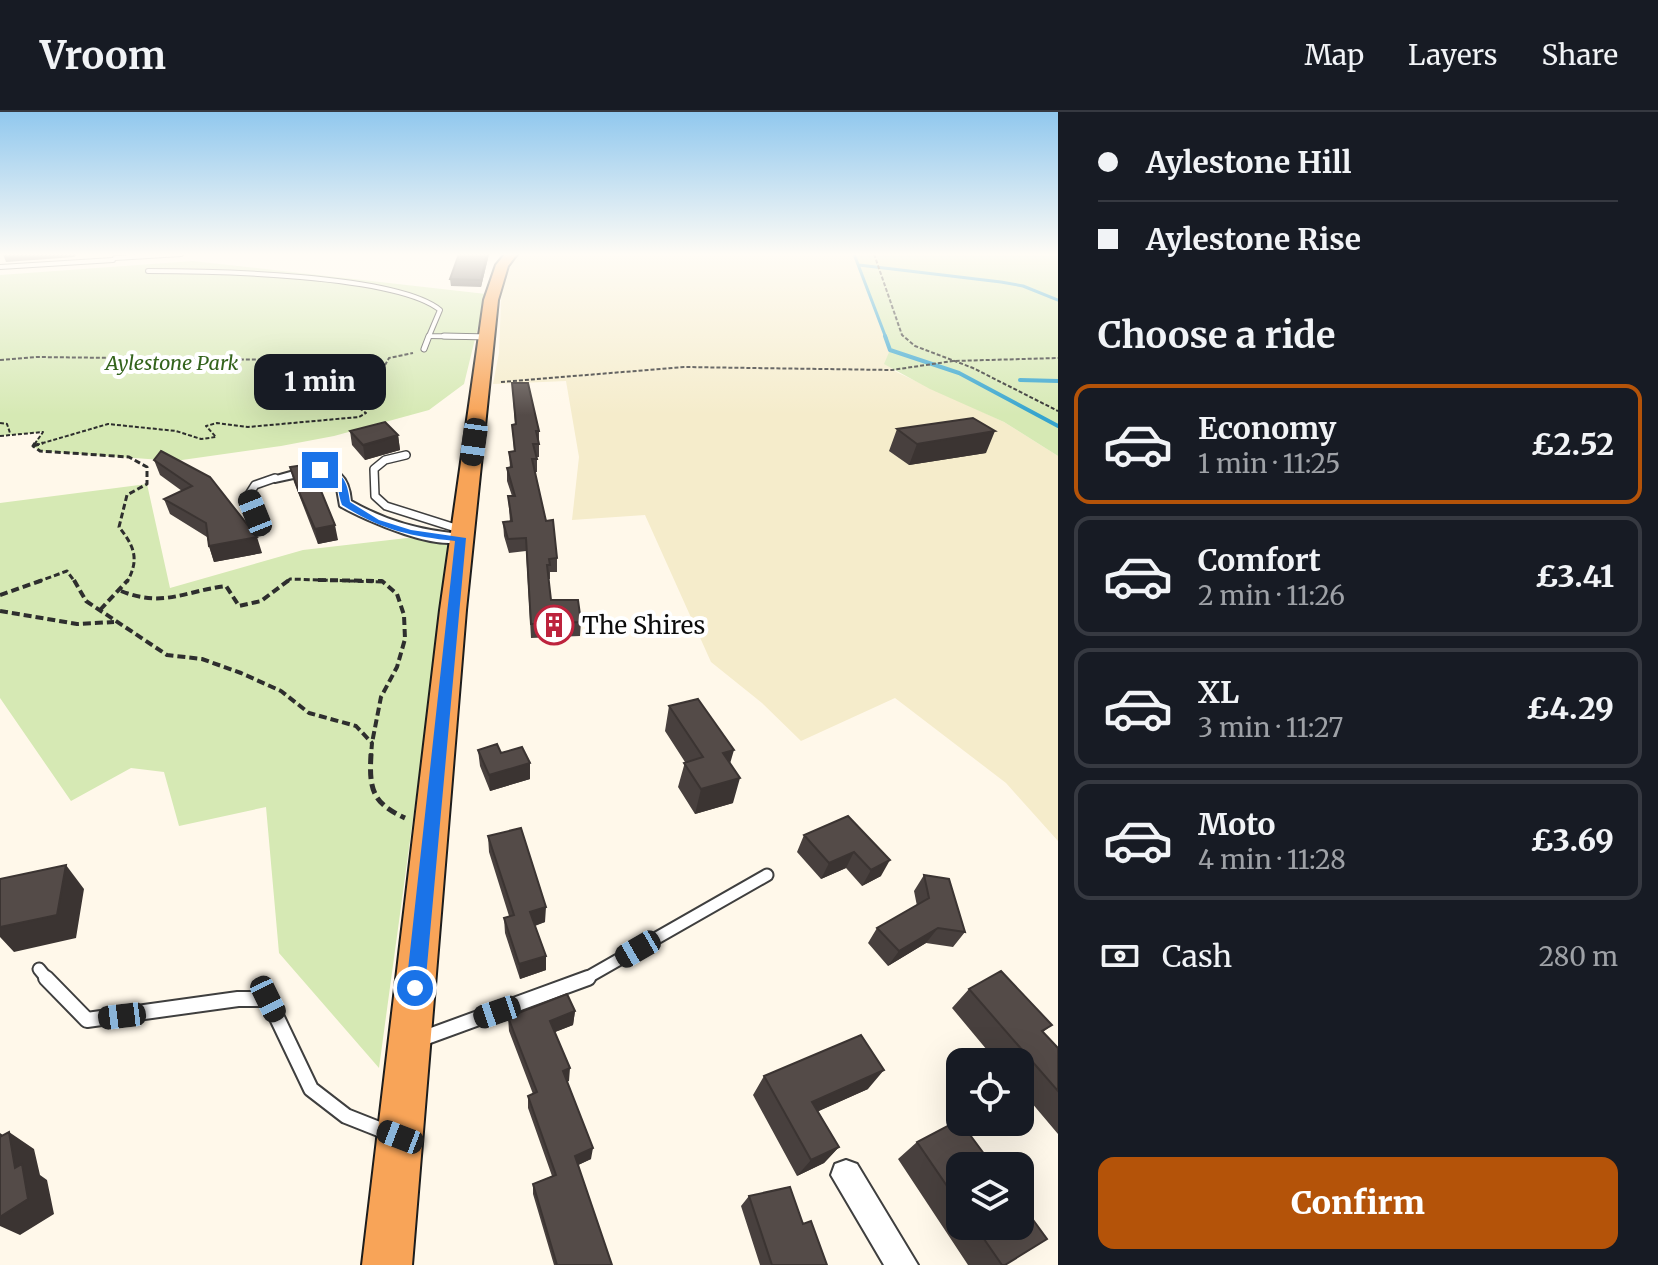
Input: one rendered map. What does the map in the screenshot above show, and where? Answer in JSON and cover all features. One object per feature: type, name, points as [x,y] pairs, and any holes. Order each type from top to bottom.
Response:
[{"type":"highway","points":[[387,1265],[461,534],[490,308]]},
{"type":"street","points":[[275,478],[305,471],[334,473],[342,481],[345,503],[376,522],[410,533],[461,534]]},
{"type":"street","points":[[846,1175],[902,1265]]},
{"type":"lane","points":[[424,349],[440,310],[438,308]]},
{"type":"lane","points":[[429,336],[488,337]]},
{"type":"lane","points":[[406,455],[385,460],[374,469],[375,496],[386,506],[461,534]]},
{"type":"lane","points":[[262,531],[248,496],[257,482],[275,478]]},
{"type":"lane","points":[[410,1042],[586,979],[767,875]]},
{"type":"lane","points":[[39,969],[58,993],[87,1020],[238,999],[268,999],[311,1089],[346,1116],[400,1137]]},
{"type":"path","points":[[893,308],[902,335],[915,346],[967,366],[1058,411]]},
{"type":"path","points":[[0,360],[36,357],[373,361],[424,349]]},
{"type":"path","points":[[33,446],[108,424],[149,431],[176,431],[201,439],[216,437],[206,426],[217,423],[248,427],[359,417],[366,413],[347,399],[351,394],[378,388],[367,379],[381,372],[389,358]]},
{"type":"path","points":[[482,383],[684,367],[763,366],[818,370],[1058,358]]},
{"type":"path","points":[[373,361],[385,365]]},
{"type":"path","points":[[936,362],[967,366]]},
{"type":"path","points":[[0,423],[7,424],[10,433]]},
{"type":"path","points":[[0,436],[43,432],[33,446]]},
{"type":"path","points":[[33,446],[40,451],[129,457],[147,467],[147,484],[127,495],[119,527],[134,547],[133,568],[121,591],[100,610]]},
{"type":"path","points":[[0,595],[67,571],[86,601],[167,655],[202,659],[281,691],[309,713],[356,726],[372,743]]},
{"type":"path","points":[[121,591],[141,601],[172,601],[204,587],[226,586],[239,606],[261,601],[290,579],[382,581],[397,594],[404,615],[405,639],[397,667],[381,697],[372,743],[370,787],[385,811],[432,826]]},
{"type":"path","points":[[0,611],[77,624],[114,622]]},
{"type":"shaded area","points":[[501,308],[874,308],[890,350],[892,370],[1004,422],[1058,456],[1058,841],[1006,783],[895,698],[801,741],[762,703],[711,662],[645,515],[572,520],[579,457],[566,381],[493,384],[499,353]]},
{"type":"green space","name":"Aylestone Park","points":[[0,308],[483,308],[464,384],[429,410],[334,436],[175,461],[40,451],[33,446],[42,432],[0,436]]},
{"type":"green space","points":[[874,308],[1058,308],[1058,456],[1004,422],[930,389],[884,364],[890,350]]},
{"type":"green space","points":[[147,484],[170,588],[303,550],[407,538],[451,540],[379,1068],[279,953],[266,807],[179,826],[164,772],[131,768],[71,801],[0,698],[0,503]]},
{"type":"building","points":[[512,383],[528,383],[539,431],[536,431],[539,444],[533,444],[537,459],[532,459],[546,521],[553,520],[557,558],[549,559],[550,565],[547,565],[551,600],[578,600],[581,622],[531,624],[526,538],[508,539],[503,522],[512,521],[508,496],[515,496],[507,468],[512,467],[509,452],[515,451]]},
{"type":"building","points":[[973,418],[995,431],[917,444],[897,429]]},
{"type":"building","points":[[385,422],[398,435],[363,445],[350,431]]},
{"type":"building","points":[[161,451],[210,477],[257,537],[209,546],[206,523],[164,499],[192,486],[154,460]]},
{"type":"building","points":[[310,464],[335,525],[315,529],[299,492],[290,467]]},
{"type":"building","points":[[698,699],[734,750],[723,753],[740,778],[701,789],[684,763],[703,757],[669,706]]},
{"type":"building","points":[[497,744],[501,753],[522,747],[530,763],[489,775],[478,750]]},
{"type":"building","points":[[848,816],[890,860],[871,870],[854,852],[829,863],[804,835]]},
{"type":"building","points":[[521,828],[546,907],[530,912],[546,956],[519,964],[504,918],[514,915],[488,836]]},
{"type":"building","points":[[66,865],[57,915],[0,927],[0,879]]},
{"type":"building","points":[[924,875],[949,879],[965,932],[938,928],[899,951],[877,928],[929,898]]},
{"type":"building","points":[[1001,971],[1052,1025],[1042,1031],[1058,1048],[1058,1091],[1034,1063],[1034,1048],[1020,1048],[969,989]]},
{"type":"building","points":[[567,994],[575,1011],[550,1021],[570,1068],[563,1071],[593,1148],[575,1156],[612,1265],[557,1265],[533,1184],[556,1175],[528,1096],[537,1092],[508,1017]]},
{"type":"building","points":[[861,1035],[884,1070],[812,1102],[839,1147],[811,1160],[764,1076]]},
{"type":"building","points":[[946,1127],[946,1136],[971,1136],[983,1152],[946,1152],[946,1184],[917,1142]]},
{"type":"building","points":[[9,1132],[15,1168],[22,1164],[28,1199],[0,1217],[0,1137]]},
{"type":"building","points":[[790,1187],[803,1224],[811,1221],[827,1265],[772,1265],[749,1196]]},
{"type":"building","points":[[1034,1221],[1047,1239],[1002,1265],[985,1240],[1034,1240]]},
{"type":"waterway","points":[[874,308],[886,338]]},
{"type":"waterway","points":[[885,336],[890,350],[959,373],[1058,426]]},
{"type":"waterway","points":[[1020,380],[1058,381]]},
{"type":"place","name":"The Shires","points":[[554,625]]},
{"type":"route","points":[[320,470],[334,473],[342,481],[345,503],[376,522],[410,533],[461,538],[415,988]]}]
